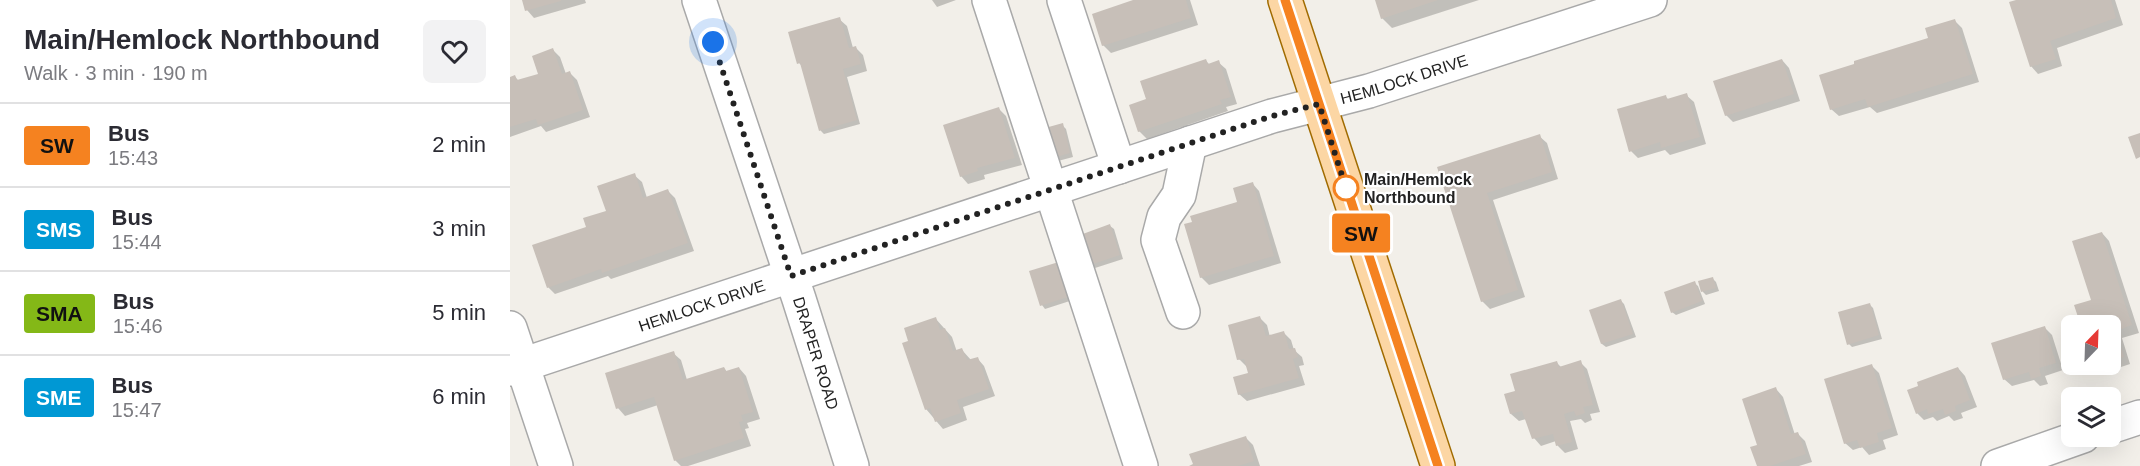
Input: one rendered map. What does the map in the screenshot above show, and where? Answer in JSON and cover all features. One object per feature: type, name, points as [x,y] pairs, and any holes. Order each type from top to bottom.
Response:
[{"type":"main road","points":[[1285,0],[1438,466]]},
{"type":"street","name":"DRAPER ROAD","points":[[699,0],[852,466]]},
{"type":"street","points":[[988,0],[1141,466]]},
{"type":"street","points":[[1064,0],[1119,167]]},
{"type":"street","name":"HEMLOCK DRIVE","points":[[516,367],[1272,116],[1370,91],[1603,7],[1650,0]]},
{"type":"street","points":[[1183,312],[1158,240],[1164,217],[1179,195],[1190,143]]},
{"type":"street","points":[[510,328],[516,367],[556,466]]},
{"type":"street","points":[[2121,423],[2140,417]]},
{"type":"street","points":[[1998,466],[2061,444]]},
{"type":"building","points":[[522,0],[561,0],[561,1],[525,11]]},
{"type":"building","points":[[1133,0],[1186,0],[1191,18],[1102,46],[1092,14]]},
{"type":"building","points":[[1375,0],[1438,0],[1381,19]]},
{"type":"building","points":[[2016,0],[2111,0],[2116,18],[2050,41],[2056,59],[2030,67],[2009,2]]},
{"type":"building","points":[[840,17],[849,48],[856,46],[861,64],[843,69],[857,120],[819,131],[800,63],[797,64],[788,32]]},
{"type":"building","points":[[1955,19],[1973,74],[1868,107],[1865,99],[1830,110],[1819,75],[1854,64],[1854,61],[1928,38],[1925,28]]},
{"type":"building","points":[[553,48],[562,74],[570,71],[583,110],[538,125],[536,119],[510,127],[510,77],[515,75],[517,80],[538,74],[532,56]]},
{"type":"building","points":[[1206,59],[1208,64],[1219,60],[1231,97],[1220,100],[1222,104],[1138,132],[1129,105],[1146,99],[1140,81]]},
{"type":"building","points":[[1782,59],[1794,94],[1725,116],[1713,81]]},
{"type":"building","points":[[1687,93],[1700,137],[1661,148],[1660,142],[1629,152],[1617,109],[1666,95],[1667,99]]},
{"type":"building","points":[[999,107],[1015,158],[977,168],[978,171],[960,177],[943,125]]},
{"type":"building","points":[[1063,123],[1070,153],[1053,158],[1045,128]]},
{"type":"building","points":[[2140,133],[2140,157],[2136,159],[2128,137]]},
{"type":"building","points":[[1540,134],[1552,172],[1487,193],[1518,290],[1481,302],[1437,167]]},
{"type":"building","points":[[635,173],[643,198],[668,189],[688,243],[602,273],[601,269],[547,288],[532,245],[586,227],[583,218],[606,211],[597,186]]},
{"type":"building","points":[[1253,182],[1274,256],[1200,278],[1184,224],[1192,222],[1190,216],[1237,202],[1233,188]]},
{"type":"building","points":[[1110,224],[1120,255],[1090,265],[1080,235]]},
{"type":"building","points":[[2102,232],[2132,325],[2121,329],[2121,315],[2077,315],[2074,305],[2091,300],[2072,241]]},
{"type":"building","points":[[1062,261],[1074,295],[1040,306],[1029,271]]},
{"type":"building","points":[[1713,277],[1716,288],[1701,292],[1698,281]]},
{"type":"building","points":[[1695,281],[1702,301],[1671,313],[1664,292]]},
{"type":"building","points":[[1621,299],[1633,334],[1601,344],[1589,310]]},
{"type":"building","points":[[1870,303],[1879,335],[1847,345],[1838,312]]},
{"type":"building","points":[[1260,316],[1266,336],[1284,331],[1289,349],[1295,348],[1298,357],[1293,359],[1299,378],[1238,395],[1233,377],[1248,373],[1244,359],[1237,360],[1228,325]]},
{"type":"building","points":[[936,317],[940,330],[945,328],[953,351],[962,348],[967,360],[978,357],[989,389],[957,400],[961,413],[935,422],[930,408],[925,410],[902,343],[908,341],[904,328]]},
{"type":"building","points":[[2045,326],[2056,363],[2039,368],[2041,376],[2031,379],[2029,372],[2003,380],[1991,343]]},
{"type":"building","points":[[674,351],[683,380],[724,367],[726,371],[739,367],[753,412],[741,415],[743,421],[739,422],[744,438],[674,461],[654,397],[616,409],[605,373]]},
{"type":"building","points":[[1581,360],[1593,405],[1583,407],[1585,413],[1576,416],[1574,411],[1564,414],[1572,442],[1556,446],[1553,434],[1532,439],[1522,411],[1510,414],[1504,394],[1515,391],[1510,374],[1557,361],[1559,367]]},
{"type":"building","points":[[1872,364],[1892,428],[1877,433],[1879,442],[1860,448],[1857,440],[1844,444],[1824,379]]},
{"type":"building","points":[[1958,367],[1970,400],[1955,406],[1956,411],[1945,415],[1943,409],[1928,414],[1927,409],[1916,414],[1907,390],[1918,386],[1917,382]]},
{"type":"building","points":[[1776,387],[1791,434],[1798,432],[1806,454],[1770,466],[1757,466],[1750,447],[1757,445],[1742,399]]},
{"type":"building","points":[[1246,436],[1254,461],[1238,466],[1189,466],[1193,464],[1189,454]]},
{"type":"bus line","name":"SW","points":[[1285,0],[1438,466]]},
{"type":"place","name":"Main/Hemlock Northbound","points":[[1346,188]]},
{"type":"route","points":[[713,42],[791,276],[1272,116],[1319,104],[1346,188]]}]
